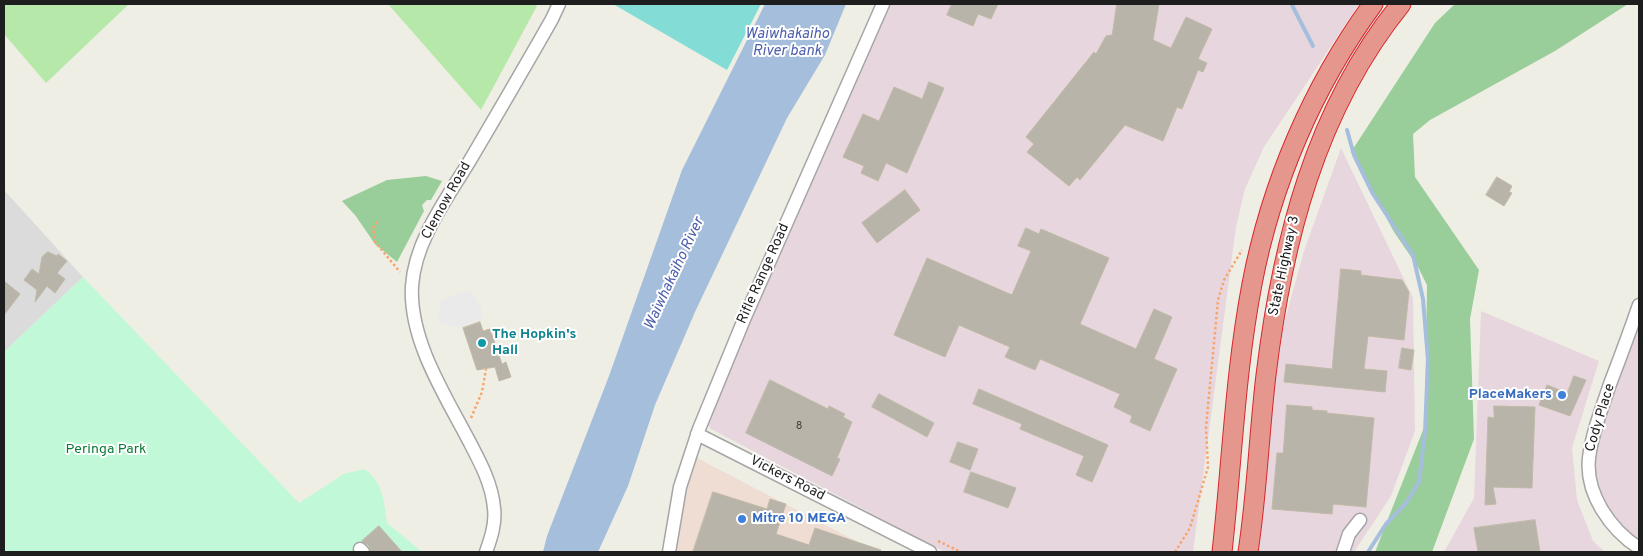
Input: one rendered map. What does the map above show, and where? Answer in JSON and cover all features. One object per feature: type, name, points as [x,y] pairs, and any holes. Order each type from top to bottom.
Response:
[{"type":"highway","name":"State Highway 3","points":[[1222,552],[1245,326],[1252,284],[1268,216],[1283,172],[1315,99],[1337,59],[1373,4]]},
{"type":"highway","name":"State Highway 3","points":[[1248,552],[1266,376],[1279,279],[1291,229],[1317,152],[1333,114],[1350,81],[1401,4]]},
{"type":"street","name":"Clemow Road","points":[[486,552],[493,528],[495,508],[491,490],[484,471],[422,343],[412,303],[414,269],[429,230],[552,20],[559,4]]},
{"type":"street","name":"Rifle Range Road","points":[[669,552],[680,487],[697,434],[745,316],[884,4]]},
{"type":"street","name":"Cody Place","points":[[1639,304],[1601,410],[1592,438],[1588,461],[1592,483],[1602,510],[1609,522],[1625,539],[1639,548]]},
{"type":"street","name":"Vickers Road","points":[[697,434],[925,551]]},
{"type":"street","points":[[1342,552],[1349,534],[1360,520]]},
{"type":"path","points":[[377,222],[373,228],[375,242],[395,264]]},
{"type":"path","points":[[471,418],[482,392],[486,369]]},
{"type":"shaded area","points":[[613,4],[761,4],[727,70]]},
{"type":"shaded area","points":[[891,4],[1359,4],[1264,147],[1245,189],[1236,227],[1193,552],[945,552],[711,429],[703,419]]},
{"type":"shaded area","points":[[1341,148],[1413,298],[1415,431],[1391,496],[1354,552],[1250,552],[1284,323],[1304,251]]},
{"type":"shaded area","points":[[4,190],[83,277],[4,352]]},
{"type":"shaded area","points":[[464,291],[472,292],[480,306],[483,314],[480,322],[476,321],[461,327],[449,326],[445,323],[440,324],[436,316],[441,312],[438,302]]},
{"type":"shaded area","points":[[1481,311],[1599,361],[1572,448],[1577,500],[1593,541],[1605,552],[1444,552],[1474,498]]},
{"type":"shaded area","points":[[1639,316],[1639,542],[1615,521],[1595,492],[1596,436]]},
{"type":"shaded area","points":[[697,458],[877,552],[670,552],[673,523]]},
{"type":"green space","points":[[4,4],[129,4],[46,83],[4,34]]},
{"type":"green space","points":[[388,4],[535,4],[537,6],[481,110]]},
{"type":"green space","points":[[1455,4],[1628,4],[1555,51],[1430,120],[1413,134],[1415,177],[1479,270],[1470,319],[1474,439],[1432,552],[1375,552],[1425,425],[1427,285],[1418,267],[1394,232],[1351,152],[1435,23]]},
{"type":"green space","points":[[426,176],[442,181],[431,200],[427,200],[422,205],[424,211],[397,262],[375,244],[355,215],[342,201],[387,180]]},
{"type":"green space","name":"Peringa Park","points":[[83,277],[299,503],[344,474],[364,469],[375,480],[382,493],[387,523],[422,552],[4,552],[4,352]]},
{"type":"water","name":"Waiwhakaiho River bank","points":[[765,4],[846,4],[825,55],[787,118],[695,312],[655,405],[628,486],[598,552],[543,552],[547,536],[609,376],[682,170]]},
{"type":"building","points":[[952,4],[998,4],[991,19],[978,14],[973,26],[947,15]]},
{"type":"building","points":[[1117,4],[1159,4],[1153,40],[1171,48],[1186,17],[1212,29],[1198,59],[1207,63],[1203,72],[1198,70],[1182,109],[1177,107],[1163,141],[1125,125],[1080,180],[1077,177],[1069,186],[1027,152],[1034,144],[1026,137],[1094,52],[1096,54],[1106,36],[1112,35]]},
{"type":"building","points":[[929,82],[944,88],[907,173],[886,163],[878,181],[861,173],[864,166],[843,157],[863,114],[879,121],[894,87],[922,99]]},
{"type":"building","points":[[1497,177],[1512,186],[1509,192],[1512,193],[1504,206],[1486,195]]},
{"type":"building","points":[[905,190],[920,210],[877,243],[862,223]]},
{"type":"building","points":[[1026,228],[1039,234],[1041,229],[1109,258],[1080,324],[1136,349],[1154,309],[1172,317],[1154,359],[1177,369],[1150,431],[1130,422],[1132,416],[1114,407],[1120,394],[1040,359],[1035,370],[1005,357],[1010,347],[959,325],[945,357],[894,335],[927,258],[1012,295],[1031,251],[1018,246]]},
{"type":"building","points":[[48,252],[57,256],[58,254],[67,261],[57,273],[65,279],[55,293],[47,286],[35,302],[37,290],[24,280],[32,269],[39,274],[42,257]]},
{"type":"building","points":[[1341,269],[1361,271],[1361,275],[1402,280],[1409,292],[1404,340],[1368,336],[1364,369],[1387,371],[1385,392],[1284,382],[1286,364],[1332,369]]},
{"type":"building","points":[[4,281],[20,294],[4,315]]},
{"type":"building","name":"The Hopkin's Hall","points":[[480,322],[483,331],[490,329],[502,364],[506,362],[511,377],[499,381],[495,367],[477,370],[463,328]]},
{"type":"building","points":[[1402,348],[1414,350],[1411,370],[1399,368]]},
{"type":"building","name":"PlaceMakers","points":[[1574,376],[1586,380],[1570,416],[1539,405],[1547,385],[1567,393]]},
{"type":"building","points":[[770,380],[828,409],[829,406],[845,414],[843,417],[852,422],[837,458],[840,459],[832,476],[746,433]]},
{"type":"building","points":[[979,389],[1108,445],[1092,482],[1076,475],[1084,456],[1020,429],[1022,424],[973,404]]},
{"type":"building","points":[[879,394],[934,423],[927,437],[872,407]]},
{"type":"building","points":[[1287,405],[1312,407],[1312,410],[1327,411],[1327,413],[1374,418],[1366,507],[1333,504],[1332,514],[1272,509],[1277,453],[1283,453]]},
{"type":"building","points":[[1494,406],[1535,407],[1532,488],[1493,487],[1496,504],[1485,505],[1488,417],[1494,418]]},
{"type":"building","points":[[958,442],[978,449],[970,470],[950,462]]},
{"type":"building","points":[[971,472],[1016,488],[1008,508],[964,492]]},
{"type":"building","name":"Mitre 10 MEGA","points":[[713,492],[767,509],[770,499],[786,504],[776,534],[809,545],[815,528],[881,550],[880,552],[693,552]]},
{"type":"building","points":[[1535,520],[1540,552],[1478,552],[1474,528]]},
{"type":"building","points":[[379,526],[402,552],[371,552],[369,546],[362,541]]},
{"type":"waterway","points":[[1292,5],[1313,46]]},
{"type":"waterway","points":[[1347,130],[1354,155],[1373,194],[1413,255],[1423,299],[1428,360],[1425,432],[1419,482],[1406,503],[1386,524],[1368,552]]},
{"type":"place","name":"The Hopkin's Hall","points":[[482,343]]},
{"type":"place","name":"PlaceMakers","points":[[1562,395]]},
{"type":"place","name":"Mitre 10 MEGA","points":[[742,519]]},
{"type":"water label","name":"Waiwhakaiho River","points":[[675,274]]}]
